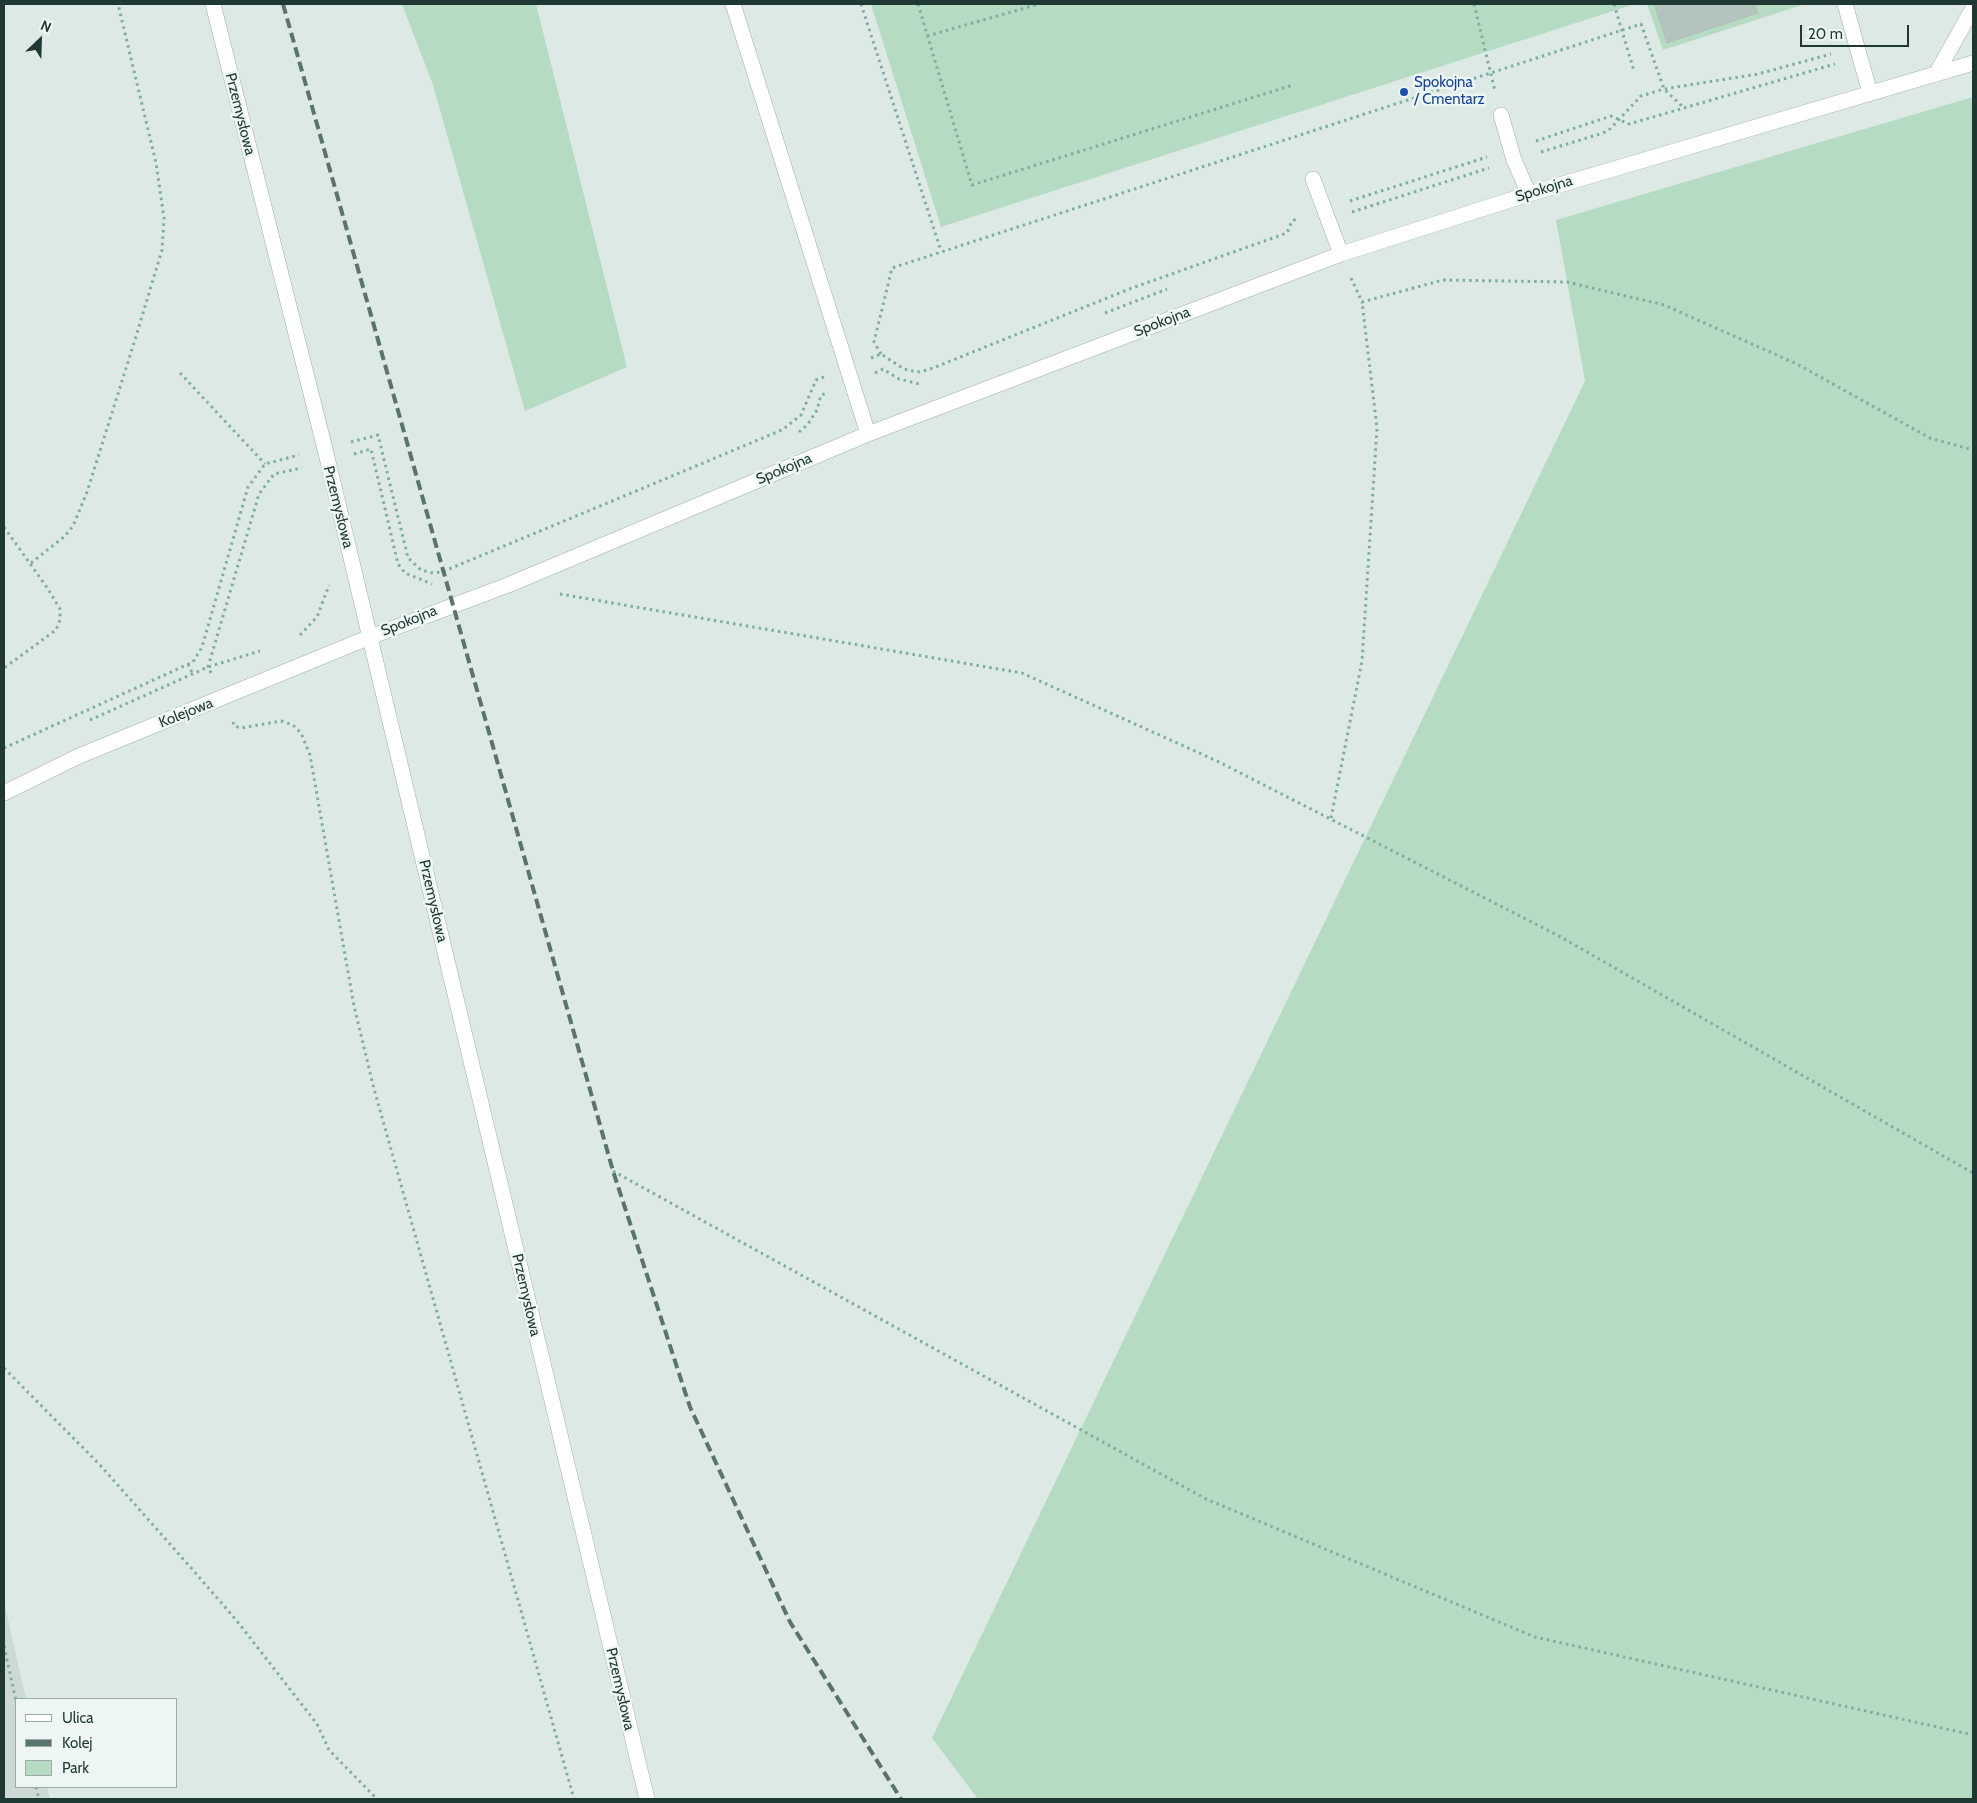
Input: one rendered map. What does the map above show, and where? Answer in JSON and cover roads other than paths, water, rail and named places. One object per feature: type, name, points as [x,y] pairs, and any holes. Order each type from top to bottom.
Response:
[{"type":"street","name":"Przemysłowa","points":[[213,4],[370,637],[647,1799]]},
{"type":"street","points":[[733,4],[868,434]]},
{"type":"street","points":[[1845,4],[1870,93]]},
{"type":"street","points":[[1936,74],[1973,8]]},
{"type":"street","name":"Spokojna","points":[[370,637],[452,604],[508,585],[868,434],[1341,254],[1529,194],[1973,63]]},
{"type":"street","points":[[1501,115],[1514,160],[1529,194]]},
{"type":"street","points":[[1313,179],[1341,254]]},
{"type":"street","name":"Kolejowa","points":[[4,793],[80,756],[370,637]]},
{"type":"railway","points":[[283,4],[613,1171],[690,1407],[790,1622],[901,1799]]},
{"type":"place","name":"Spokojna / Cmentarz","points":[[1404,92]]}]
